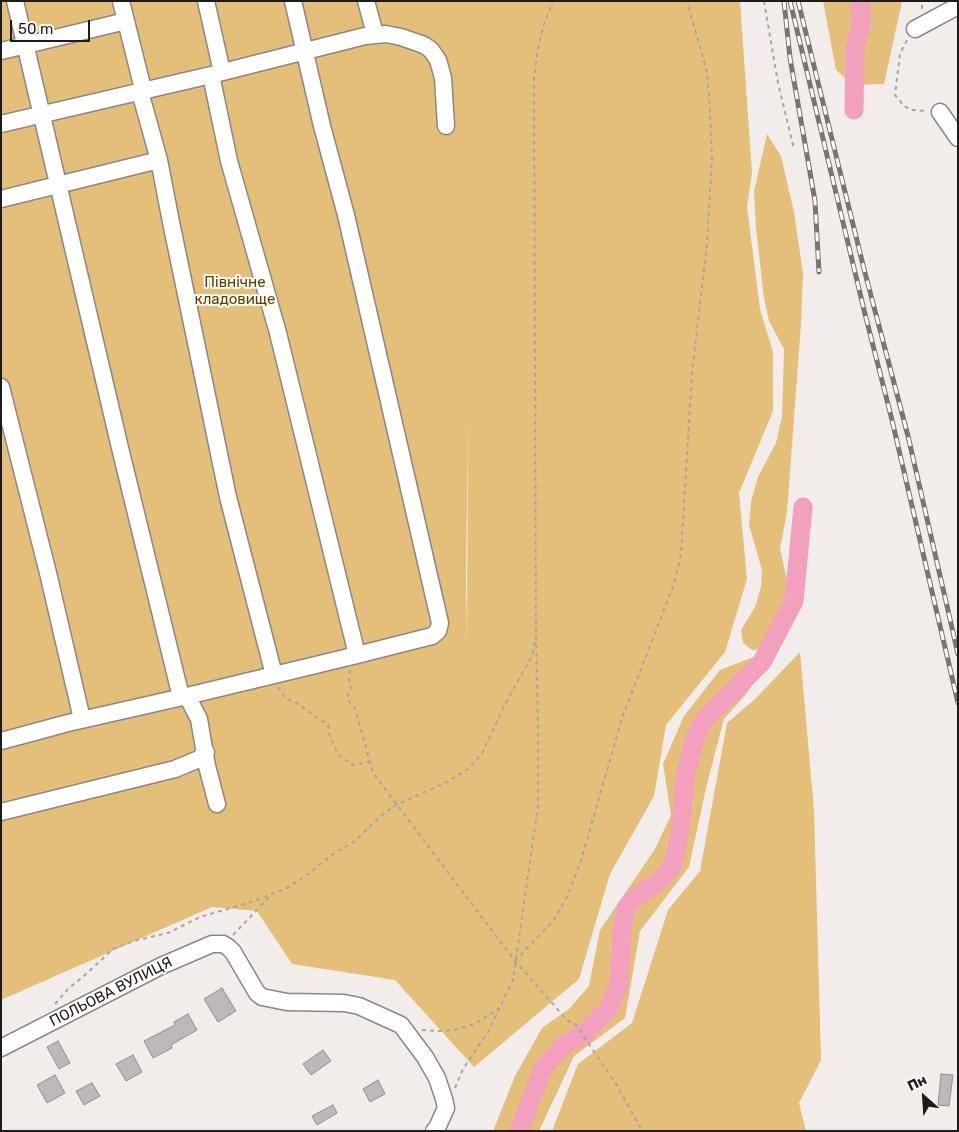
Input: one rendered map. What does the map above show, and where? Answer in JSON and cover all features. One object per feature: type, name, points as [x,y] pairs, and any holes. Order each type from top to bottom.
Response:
[{"type":"street","points":[[15,1],[135,509],[184,697],[199,719],[207,766],[217,804]]},
{"type":"street","points":[[121,1],[142,86],[142,99],[159,160],[170,222],[228,497],[274,675]]},
{"type":"street","points":[[206,1],[229,161],[278,333],[357,655]]},
{"type":"street","points":[[1,741],[82,719],[184,697],[357,655],[432,636],[438,631],[440,623],[346,215],[322,126],[293,1]]},
{"type":"street","points":[[366,1],[375,34]]},
{"type":"street","points":[[915,29],[958,6]]},
{"type":"street","points":[[1,51],[126,21]]},
{"type":"street","points":[[1,124],[217,74],[375,34],[401,36],[424,45],[431,50],[438,60],[443,78],[446,126]]},
{"type":"street","points":[[940,112],[958,138]]},
{"type":"street","points":[[1,199],[159,160]]},
{"type":"street","points":[[1,387],[48,573],[82,719]]},
{"type":"street","points":[[1,812],[175,769],[199,759],[206,752]]},
{"type":"street","name":"ПОЛЬОВА ВУЛИЦЯ","points":[[1,1048],[161,966],[212,944],[220,944]]},
{"type":"street","points":[[220,944],[228,947],[233,952],[257,993],[262,997],[287,1002],[344,1003],[359,1006],[400,1025],[425,1057],[437,1078],[446,1108],[434,1131]]},
{"type":"path","points":[[446,1108],[463,1069],[488,1032],[513,980],[538,806],[534,79],[543,27],[553,1]]},
{"type":"path","points":[[516,961],[554,920],[568,896],[581,861],[622,718],[674,584],[681,554],[692,373],[707,244],[712,158],[706,68],[687,1]]},
{"type":"path","points":[[764,1],[778,83],[794,149]]},
{"type":"path","points":[[922,1],[922,12],[915,29],[903,46],[900,54],[895,95],[904,106],[911,110],[940,112]]},
{"type":"path","points":[[43,1026],[56,1003],[68,989],[85,976],[113,949],[133,941],[168,933],[200,916],[272,895],[300,880],[330,856],[355,841],[384,813],[396,805],[447,782],[468,769],[482,754],[504,706],[529,663],[536,638]]},
{"type":"path","points":[[357,655],[352,659],[349,680],[351,689],[347,697],[355,708],[373,773],[516,961],[567,1020],[576,1025],[618,1087],[642,1131]]},
{"type":"path","points":[[274,675],[279,690],[286,699],[295,702],[328,725],[330,737],[339,756],[353,765],[369,762]]},
{"type":"path","points":[[220,944],[236,932],[272,895]]},
{"type":"path","points":[[421,1029],[436,1031],[454,1030],[475,1024],[502,1006]]},
{"type":"green space","name":"Північне кладовище","points":[[1,1],[740,1],[752,173],[747,207],[760,309],[773,352],[773,411],[739,493],[747,579],[725,652],[666,725],[654,796],[610,874],[579,979],[474,1067],[395,980],[292,964],[257,911],[212,907],[1,1000]],"holes":[[[468,417],[467,643],[466,579]]]},
{"type":"green space","points":[[823,1],[902,1],[884,84],[853,85],[836,70]]},
{"type":"green space","points":[[767,134],[781,156],[794,212],[803,273],[787,512],[780,549],[789,589],[771,639],[764,649],[752,650],[743,643],[741,630],[755,607],[761,587],[762,570],[749,525],[751,501],[758,477],[776,443],[782,417],[784,349],[769,321],[764,298],[756,228],[754,191]]},
{"type":"green space","points":[[800,652],[814,810],[821,1060],[799,1103],[806,1131],[552,1131],[578,1064],[632,1023],[668,910],[700,871],[727,723],[755,699]]},
{"type":"green space","points":[[751,658],[763,669],[746,694],[724,719],[706,788],[689,867],[640,931],[625,1018],[574,1056],[539,1131],[493,1131],[515,1076],[542,1028],[569,1009],[589,986],[600,930],[655,849],[671,815],[663,764],[684,716],[720,670]]},
{"type":"building","points":[[222,988],[236,1011],[218,1022],[204,999]]},
{"type":"building","points":[[188,1014],[197,1030],[171,1045],[172,1048],[153,1058],[144,1041],[175,1025],[174,1022]]},
{"type":"building","points":[[58,1041],[70,1063],[59,1069],[47,1047]]},
{"type":"building","points":[[323,1050],[331,1061],[311,1075],[303,1064]]},
{"type":"building","points":[[133,1055],[142,1072],[126,1081],[116,1064]]},
{"type":"building","points":[[941,1074],[953,1075],[949,1106],[938,1105]]},
{"type":"building","points":[[55,1075],[65,1093],[47,1103],[37,1085]]},
{"type":"building","points":[[378,1080],[385,1094],[370,1102],[363,1089]]},
{"type":"building","points":[[92,1083],[100,1096],[84,1105],[76,1091]]},
{"type":"building","points":[[333,1105],[337,1113],[317,1125],[312,1116]]},
{"type":"waterway","points":[[854,110],[855,48],[861,24],[860,1]]},
{"type":"waterway","points":[[519,1131],[542,1070],[564,1045],[584,1034],[608,1009],[619,984],[622,932],[626,908],[633,899],[660,880],[671,868],[675,857],[682,816],[685,777],[695,737],[704,720],[762,662],[794,601],[803,507]]},
{"type":"railway","points":[[784,1],[790,58],[815,201],[819,272]]},
{"type":"railway","points":[[790,1],[891,416],[958,703]]},
{"type":"railway","points":[[798,1],[864,269],[908,436],[958,654]]}]
